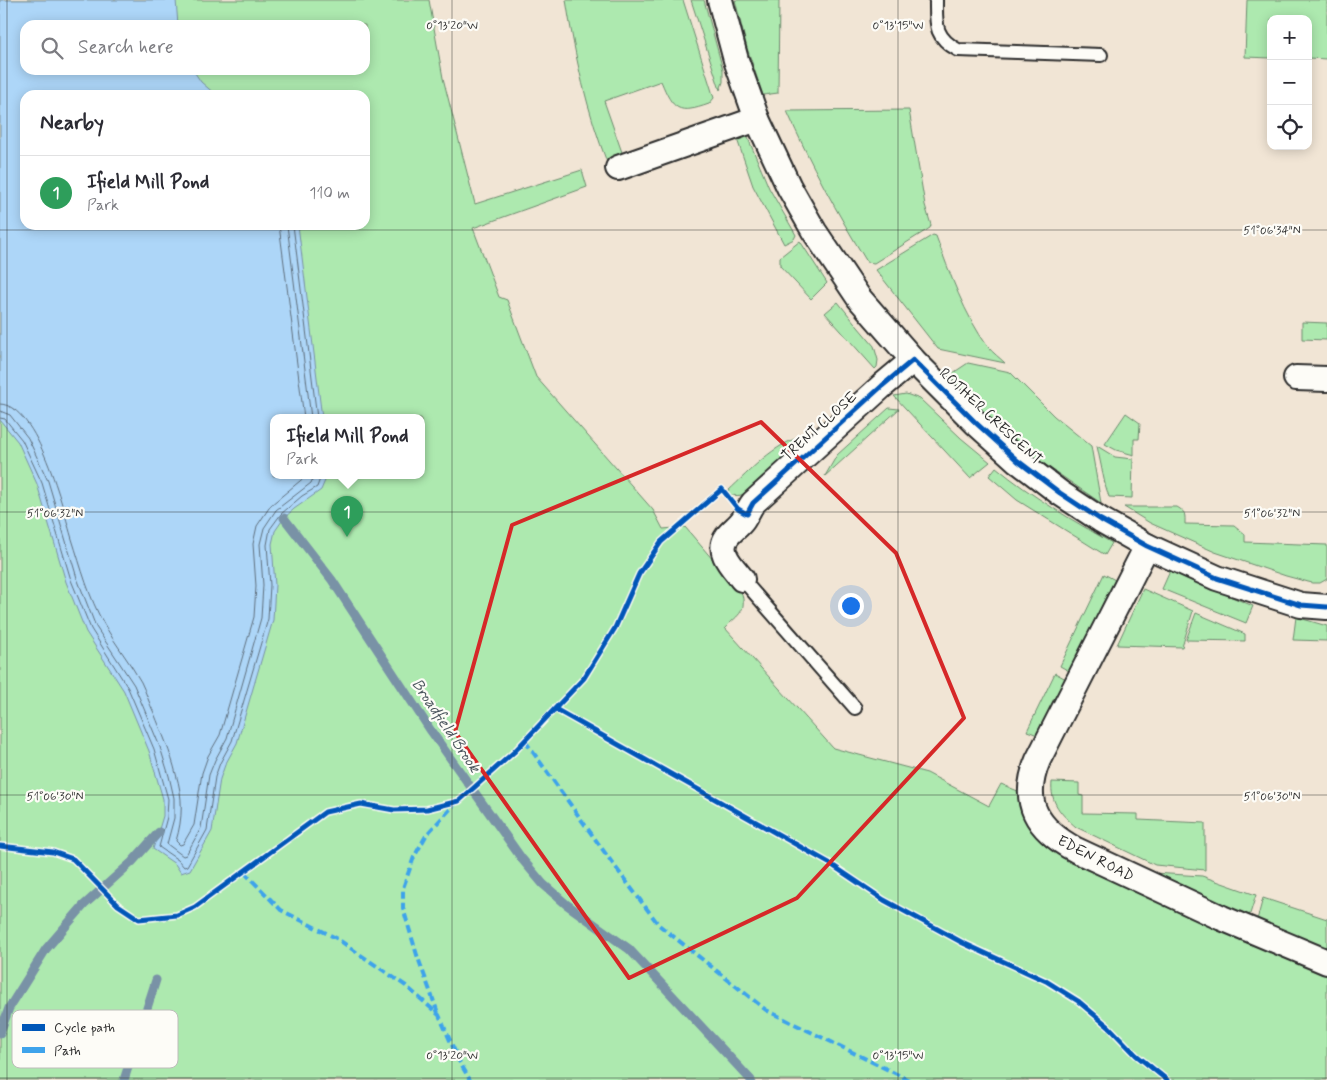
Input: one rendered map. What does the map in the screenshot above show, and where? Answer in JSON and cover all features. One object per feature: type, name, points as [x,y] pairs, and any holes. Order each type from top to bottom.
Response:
[{"type":"street","name":"ROTHER CRESCENT","points":[[720,0],[736,60],[757,119],[789,188],[835,265],[858,298],[913,360],[976,423],[1018,461],[1060,493],[1102,520],[1147,546],[1217,578],[1300,605],[1327,607]]},
{"type":"street","points":[[618,168],[757,119]]},
{"type":"street","name":"TRENT CLOSE","points":[[742,578],[726,558],[724,543],[727,537],[743,521],[753,503],[913,360]]},
{"type":"street","points":[[1296,378],[1327,379]]},
{"type":"street","name":"EDEN ROAD","points":[[1147,546],[1038,760],[1032,774],[1031,804],[1038,818],[1054,837],[1076,850],[1222,918],[1327,962]]},
{"type":"lane","points":[[936,0],[937,30],[946,43],[958,50],[1102,55]]},
{"type":"lane","points":[[742,578],[855,708]]},
{"type":"highlighted area","points":[[761,422],[896,553],[964,718],[797,898],[629,978],[455,732],[512,525]]},
{"type":"green space","points":[[0,0],[429,0],[443,78],[475,204],[582,170],[587,187],[473,228],[499,297],[507,300],[536,377],[653,510],[663,529],[685,527],[742,594],[743,606],[740,614],[725,628],[833,748],[927,773],[989,806],[1001,784],[1020,792],[1022,807],[1029,826],[1042,843],[1059,856],[1168,907],[1327,973],[1327,1080],[0,1080]]},
{"type":"green space","points":[[566,0],[683,0],[714,98],[709,104],[699,107],[690,109],[678,108],[669,98],[661,81],[604,101],[624,158],[608,165],[583,84]]},
{"type":"green space","points":[[691,0],[704,0],[723,70],[723,82],[720,90]]},
{"type":"green space","points":[[735,0],[779,0],[778,93],[763,95],[747,48]]},
{"type":"green space","points":[[1247,0],[1327,0],[1327,59],[1312,58],[1312,15],[1267,15],[1267,58],[1245,57]]},
{"type":"green space","points":[[909,110],[925,205],[931,225],[930,228],[874,263],[867,262],[824,188],[787,111]]},
{"type":"green space","points":[[746,136],[769,188],[796,235],[794,239],[784,244],[753,186],[737,139]]},
{"type":"green space","points":[[933,235],[936,236],[958,293],[979,334],[988,347],[1005,363],[938,349],[876,270]]},
{"type":"green space","points":[[800,241],[827,283],[811,299],[780,266],[780,257]]},
{"type":"green space","points":[[838,302],[874,346],[878,360],[875,369],[825,313]]},
{"type":"green space","points":[[1302,322],[1327,323],[1327,340],[1302,339]]},
{"type":"green space","points":[[968,363],[1010,372],[1054,416],[1091,446],[1101,503],[1015,444],[975,409],[947,377]]},
{"type":"green space","points":[[906,394],[920,399],[961,438],[990,462],[970,478],[894,396]]},
{"type":"green space","points":[[889,408],[899,409],[825,476],[837,455]]},
{"type":"green space","points":[[1126,413],[1140,423],[1139,439],[1134,439],[1134,455],[1116,450],[1105,444]]},
{"type":"green space","points":[[804,436],[805,440],[749,491],[740,495],[731,495],[728,491],[772,451]]},
{"type":"green space","points":[[1097,446],[1115,457],[1133,459],[1132,498],[1109,497]]},
{"type":"green space","points":[[996,467],[1067,517],[1112,543],[1105,555],[1017,500],[989,476]]},
{"type":"green space","points":[[1124,507],[1177,507],[1184,514],[1185,524],[1234,525],[1245,534],[1245,542],[1327,545],[1327,579],[1320,583],[1312,583],[1215,552],[1150,523]]},
{"type":"green space","points":[[1170,571],[1253,606],[1246,623],[1162,589]]},
{"type":"green space","points":[[1104,574],[1115,580],[1069,671],[1060,666]]},
{"type":"green space","points":[[1143,589],[1193,611],[1182,647],[1117,645]]},
{"type":"green space","points":[[1196,613],[1245,634],[1245,641],[1186,640]]},
{"type":"green space","points":[[1296,617],[1327,626],[1327,641],[1293,640]]},
{"type":"green space","points":[[1055,673],[1066,679],[1038,735],[1027,731]]},
{"type":"green space","points":[[1052,782],[1079,783],[1079,795],[1083,796],[1083,813],[1138,814],[1138,820],[1205,823],[1205,870],[1155,865],[1076,827],[1058,808],[1053,796]]},
{"type":"green space","points":[[1153,873],[1202,876],[1256,895],[1249,917]]},
{"type":"green space","points":[[1263,898],[1327,919],[1327,948],[1257,920]]},
{"type":"water","points":[[0,0],[176,0],[178,20],[20,20],[20,75],[196,75],[210,90],[20,90],[20,230],[299,230],[322,414],[270,414],[270,479],[326,479],[321,490],[294,509],[284,518],[275,531],[272,544],[275,585],[273,620],[237,743],[220,779],[212,831],[190,870],[181,873],[175,864],[153,849],[163,816],[163,799],[149,751],[124,691],[86,632],[66,582],[37,484],[18,442],[0,420]]},
{"type":"waterway","name":"Broadfield Brook","points":[[284,518],[332,580],[431,731],[522,859],[543,884],[566,904],[629,949],[751,1080]]},
{"type":"waterway","points":[[0,1033],[9,1008],[46,949],[84,905],[132,862],[159,832]]},
{"type":"waterway","points":[[146,1010],[156,980]]},
{"type":"waterway","points":[[124,1080],[128,1068]]},
{"type":"marked path","points":[[525,741],[659,925],[766,1010],[909,1080]]},
{"type":"marked path","points":[[438,1013],[417,955],[403,908],[403,888],[414,857],[427,834],[456,803]]},
{"type":"marked path","points":[[244,872],[281,910],[336,938],[406,986],[439,1015],[459,1061],[470,1080]]},
{"type":"cycle path","points":[[0,846],[53,852],[73,859],[118,905],[139,919],[177,915],[195,907],[325,812],[361,804],[394,810],[427,809],[459,801],[514,752],[584,678],[615,628],[639,574],[661,542],[722,489],[738,509],[747,514],[753,503],[913,360],[976,423],[1018,461],[1060,493],[1101,520],[1147,546],[1217,578],[1301,605],[1327,607]]},
{"type":"cycle path","points":[[555,709],[829,863],[884,900],[963,943],[1046,981],[1078,1001],[1109,1027],[1136,1055],[1167,1080]]},
{"type":"place","name":"Ifield Mill Pond","points":[[347,537]]}]
